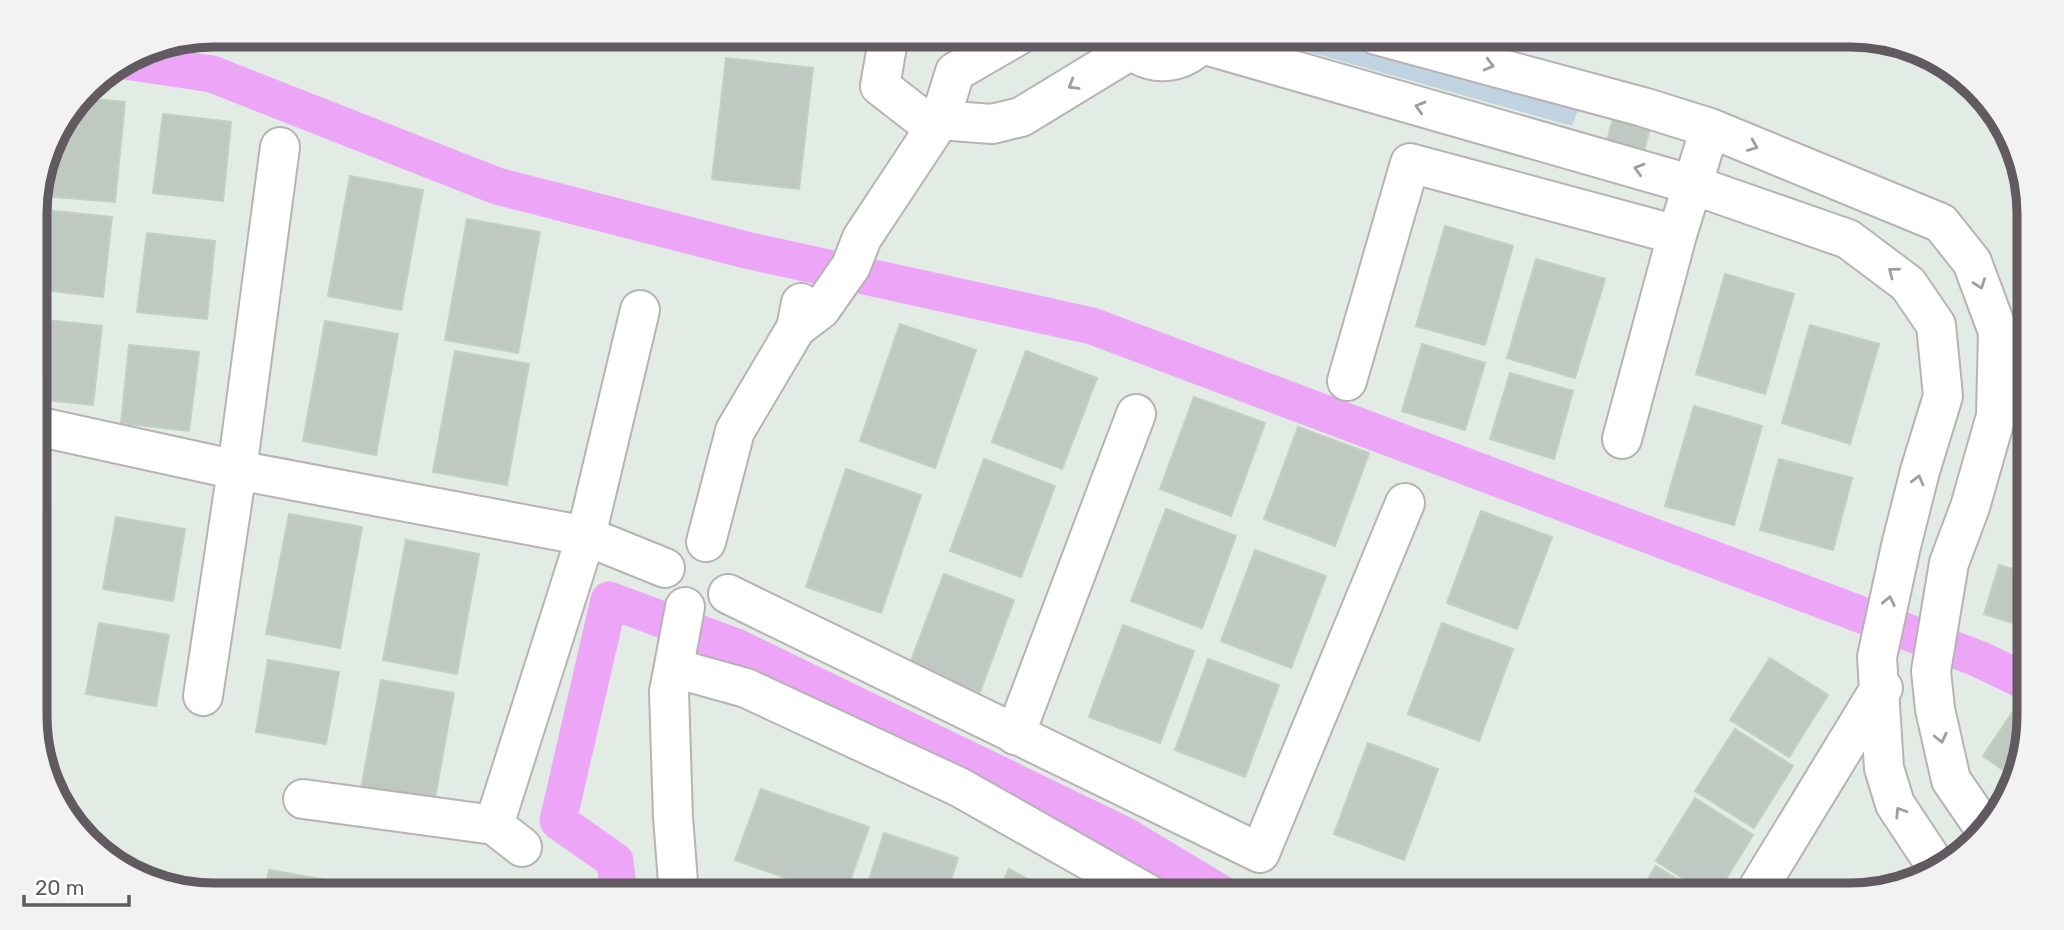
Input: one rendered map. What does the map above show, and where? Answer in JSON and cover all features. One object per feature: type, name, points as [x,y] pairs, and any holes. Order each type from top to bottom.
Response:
[{"type":"street","points":[[887,48],[880,86],[937,124],[992,124],[1021,117],[1120,47]]},
{"type":"street","points":[[1131,47],[1145,59],[1168,62],[1190,54],[1197,47]]},
{"type":"street","points":[[1233,47],[1693,185],[1849,239],[1908,284],[1936,325],[1943,396],[1901,546],[1878,673],[1884,768],[1895,804],[1933,861]]},
{"type":"street","points":[[1421,47],[1643,107],[1710,128],[1941,223],[1972,262],[1998,332],[1996,416],[1970,507],[1949,563],[1931,671],[1935,709],[1951,780],[1979,821]]},
{"type":"street","points":[[706,542],[735,431],[796,328],[821,309],[851,266],[862,238],[937,124],[955,72],[997,48]]},
{"type":"street","points":[[1622,439],[1677,235],[1710,128]]},
{"type":"street","points":[[203,696],[237,470],[280,147]]},
{"type":"street","points":[[1347,380],[1410,163],[1677,235]]},
{"type":"street","points":[[303,799],[508,836],[586,536],[640,310]]},
{"type":"street","points":[[1015,735],[1136,414]]},
{"type":"street","points":[[48,429],[237,470],[586,536],[665,568]]},
{"type":"street","points":[[728,594],[1260,853],[1405,503]]},
{"type":"street","points":[[706,542],[716,546],[730,562],[732,583],[723,600],[708,609],[696,611],[675,601],[668,591],[665,568],[676,550],[685,544],[706,542]]},
{"type":"street","points":[[678,883],[673,817],[670,692],[685,607]]},
{"type":"street","points":[[674,668],[746,688],[959,787],[1128,882]]},
{"type":"street","points":[[1878,673],[1931,671]]},
{"type":"street","points":[[1761,882],[1878,673]]},
{"type":"shaded area","points":[[1292,47],[1359,47],[1579,108],[1572,126]]},
{"type":"building","points":[[726,58],[813,68],[799,189],[712,179]]},
{"type":"building","points":[[93,99],[125,102],[115,202],[49,196],[60,150],[75,122]]},
{"type":"building","points":[[163,114],[231,122],[223,201],[153,193]]},
{"type":"building","points":[[1614,115],[1651,125],[1642,158],[1605,148]]},
{"type":"building","points":[[350,176],[423,190],[401,310],[328,296]]},
{"type":"building","points":[[48,211],[112,217],[103,297],[48,290]]},
{"type":"building","points":[[467,219],[540,232],[518,353],[445,340]]},
{"type":"building","points":[[1445,226],[1513,246],[1485,345],[1416,326]]},
{"type":"building","points":[[147,233],[215,241],[207,319],[137,312]]},
{"type":"building","points":[[1536,259],[1605,279],[1575,378],[1507,358]]},
{"type":"building","points":[[1725,274],[1794,294],[1765,394],[1696,374]]},
{"type":"building","points":[[48,320],[102,326],[93,405],[48,400]]},
{"type":"building","points":[[325,321],[398,334],[376,455],[303,441]]},
{"type":"building","points":[[900,324],[976,350],[935,468],[860,441]]},
{"type":"building","points":[[1810,325],[1879,344],[1850,444],[1782,423]]},
{"type":"building","points":[[1422,344],[1485,363],[1465,430],[1402,411]]},
{"type":"building","points":[[129,345],[199,352],[189,431],[121,423]]},
{"type":"building","points":[[455,351],[529,364],[507,485],[433,472]]},
{"type":"building","points":[[1026,351],[1097,378],[1062,469],[992,442]]},
{"type":"building","points":[[1510,373],[1573,391],[1554,459],[1490,439]]},
{"type":"building","points":[[1194,397],[1265,423],[1231,516],[1160,489]]},
{"type":"building","points":[[1694,406],[1762,426],[1734,525],[1665,506]]},
{"type":"building","points":[[1298,427],[1369,453],[1335,546],[1264,519]]},
{"type":"building","points":[[984,459],[1055,486],[1021,577],[950,551]]},
{"type":"building","points":[[1779,459],[1852,478],[1833,550],[1760,530]]},
{"type":"building","points":[[846,469],[921,495],[881,613],[806,587]]},
{"type":"building","points":[[1166,509],[1236,536],[1202,628],[1131,601]]},
{"type":"building","points":[[1481,511],[1552,537],[1517,629],[1447,603]]},
{"type":"building","points":[[289,514],[362,527],[340,648],[266,634]]},
{"type":"building","points":[[116,517],[185,529],[173,601],[103,589]]},
{"type":"building","points":[[406,540],[479,554],[457,674],[383,660]]},
{"type":"building","points":[[1255,550],[1326,576],[1291,668],[1221,641]]},
{"type":"building","points":[[1999,565],[2017,570],[2017,624],[1984,614]]},
{"type":"building","points":[[944,574],[1014,600],[980,692],[909,666]]},
{"type":"building","points":[[99,623],[169,635],[156,706],[86,694]]},
{"type":"building","points":[[1442,623],[1513,649],[1479,741],[1408,714]]},
{"type":"building","points":[[1123,625],[1194,651],[1160,743],[1089,717]]},
{"type":"building","points":[[1770,658],[1828,695],[1789,757],[1730,720]]},
{"type":"building","points":[[1208,659],[1279,685],[1245,777],[1175,750]]},
{"type":"building","points":[[268,660],[339,672],[326,744],[256,732]]},
{"type":"building","points":[[381,680],[454,693],[432,814],[359,800]]},
{"type":"building","points":[[2017,705],[2014,748],[2007,773],[1983,756]]},
{"type":"building","points":[[1735,729],[1793,766],[1754,828],[1695,791]]},
{"type":"building","points":[[1368,743],[1438,769],[1404,860],[1334,834]]},
{"type":"building","points":[[761,789],[869,827],[849,883],[798,883],[735,860]]},
{"type":"building","points":[[1695,798],[1753,835],[1724,882],[1689,882],[1656,861]]},
{"type":"building","points":[[884,833],[958,858],[950,883],[868,883]]},
{"type":"building","points":[[1656,866],[1682,882],[1646,882]]},
{"type":"building","points":[[1009,869],[1034,883],[1002,883]]},
{"type":"building","points":[[269,870],[345,883],[266,883]]},
{"type":"waterway","points":[[141,63],[212,74],[497,186],[746,250],[1092,326],[1979,659],[2017,677]]},
{"type":"waterway","points":[[618,883],[615,861],[558,821],[609,600],[734,646],[1126,836],[1203,882]]}]
